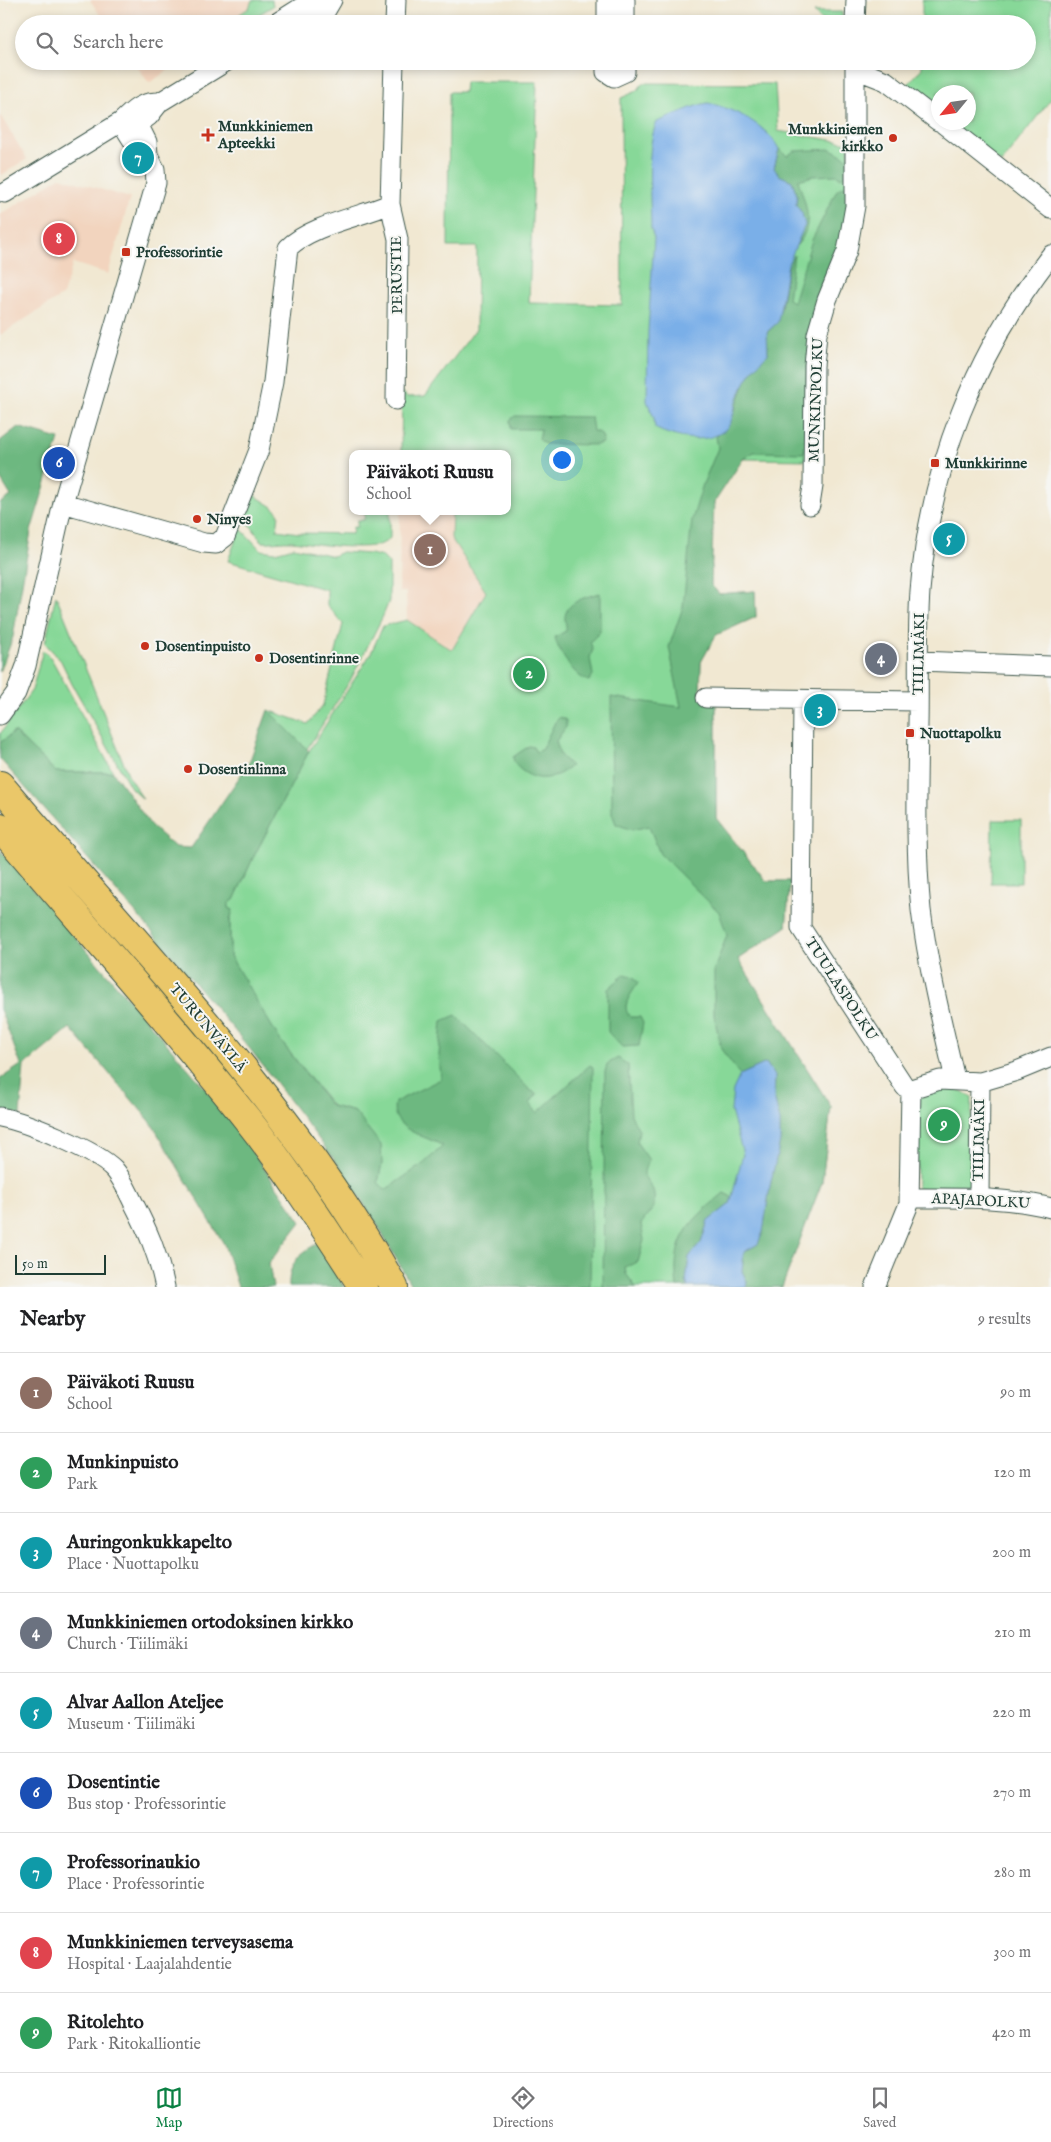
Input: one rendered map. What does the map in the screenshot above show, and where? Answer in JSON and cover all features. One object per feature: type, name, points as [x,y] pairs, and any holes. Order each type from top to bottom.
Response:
[{"type":"highway","name":"TURUNVÄYLÄ","points":[[0,785],[212,1032],[270,1105],[348,1212],[394,1287]]},
{"type":"highway","name":"TURUNVÄYLÄ","points":[[0,827],[196,1056],[248,1120],[325,1227],[363,1287]]},
{"type":"street","points":[[286,15],[313,0]]},
{"type":"street","points":[[320,15],[324,12],[332,0]]},
{"type":"street","points":[[395,15],[396,0]]},
{"type":"street","points":[[607,0],[607,15]]},
{"type":"street","points":[[625,0],[625,15]]},
{"type":"street","points":[[855,15],[856,0]]},
{"type":"street","points":[[5,193],[130,123],[142,104],[149,101],[160,102],[212,70]]},
{"type":"street","name":"PERUSTIE","points":[[394,70],[390,204],[398,239],[396,400]]},
{"type":"street","points":[[606,70],[606,72],[614,77],[625,72],[625,70]]},
{"type":"street","name":"MUNKINPOLKU","points":[[810,505],[813,486],[814,366],[817,334],[827,300],[847,251],[855,206],[855,70]]},
{"type":"street","points":[[865,70],[904,93],[931,115]]},
{"type":"street","points":[[0,715],[16,693],[26,666],[63,503],[156,183],[155,169],[148,154],[138,149],[130,123]]},
{"type":"street","points":[[950,130],[1051,209]]},
{"type":"street","points":[[63,503],[204,543],[216,544],[225,537],[260,450],[273,382],[288,248],[297,239],[310,232],[366,215],[390,204]]},
{"type":"street","name":"TIILIMÄKI","points":[[955,1079],[934,987],[921,911],[918,858],[918,701],[923,566],[934,499],[950,438],[975,377],[1019,298],[1048,264]]},
{"type":"street","points":[[919,661],[1051,666]]},
{"type":"street","points":[[706,698],[918,701]]},
{"type":"street","name":"TUULASPOLKU","points":[[809,700],[801,928],[905,1087],[911,1089]]},
{"type":"street","points":[[875,1287],[887,1263],[910,1198],[911,1089],[940,1080],[955,1079],[980,1082],[1017,1071],[1051,1057]]},
{"type":"street","name":"TIILIMÄKI","points":[[979,1198],[980,1082]]},
{"type":"street","points":[[0,1117],[34,1128],[99,1157],[114,1170],[124,1184],[154,1244],[165,1287]]},
{"type":"street","name":"APAJAPOLKU","points":[[910,1198],[979,1198],[1030,1202],[1051,1208]]},
{"type":"shaded area","points":[[90,0],[272,0],[273,6],[258,15],[100,15]]},
{"type":"shaded area","points":[[140,70],[168,70],[149,83]]},
{"type":"shaded area","points":[[0,115],[27,159],[0,176]]},
{"type":"shaded area","points":[[60,177],[130,198],[108,274],[73,263],[63,295],[0,335],[0,215]]},
{"type":"shaded area","points":[[400,515],[452,515],[451,538],[486,592],[452,650],[407,620],[406,592],[399,592]]},
{"type":"green space","points":[[252,0],[272,0],[273,6],[258,15],[238,15],[249,8]]},
{"type":"green space","points":[[922,0],[1051,0],[1051,99],[1001,163],[958,130],[976,130],[976,85],[931,85],[931,108],[905,88],[920,70],[1036,70],[1036,15],[922,15]]},
{"type":"green space","points":[[814,12],[842,12],[842,15],[817,15]]},
{"type":"green space","points":[[465,82],[537,82],[529,303],[622,305],[621,98],[637,91],[643,83],[775,84],[778,131],[849,143],[848,223],[830,278],[808,460],[743,459],[713,503],[711,585],[719,594],[755,591],[756,617],[716,635],[701,662],[700,693],[716,705],[716,819],[766,881],[790,881],[786,927],[738,959],[831,1107],[822,1182],[782,1287],[433,1287],[385,1191],[378,1182],[382,1163],[355,1112],[332,1106],[280,1040],[230,956],[230,920],[233,910],[229,908],[228,903],[234,900],[253,858],[309,751],[371,653],[383,626],[407,620],[452,650],[486,592],[451,538],[452,515],[511,515],[511,450],[401,450],[402,391],[407,397],[425,396],[476,329],[477,247],[448,247],[449,92],[464,92]]},
{"type":"green space","points":[[779,149],[787,156],[794,151],[831,149],[849,159],[848,174],[841,178],[837,175],[813,176],[798,180],[806,206],[807,222],[806,230],[796,246],[802,230],[803,220],[800,210],[796,205],[797,195],[792,181],[779,175],[774,168]]},
{"type":"green space","points":[[844,186],[848,188],[848,223],[830,278],[807,448],[803,453],[754,452],[743,459],[714,503],[711,585],[719,594],[755,591],[756,617],[716,635],[701,662],[700,693],[716,705],[716,818],[766,881],[790,881],[786,927],[738,959],[831,1107],[822,1182],[782,1287],[746,1287],[747,1282],[742,1271],[744,1252],[758,1244],[763,1232],[770,1186],[780,1141],[780,1121],[774,1097],[775,1076],[766,1063],[740,1075],[721,1049],[714,1015],[714,970],[727,935],[719,912],[660,854],[649,826],[632,830],[616,824],[612,813],[611,697],[681,707],[669,647],[683,607],[692,520],[703,484],[718,448],[716,437],[730,424],[746,380],[760,361],[768,354],[767,332],[774,326],[778,317],[787,274],[794,255],[788,299],[793,302],[812,240],[837,190]]},
{"type":"green space","points":[[515,416],[591,417],[593,431],[600,433],[603,438],[602,443],[596,445],[544,444],[539,439],[541,429],[511,429],[510,420]]},
{"type":"green space","points":[[18,427],[59,439],[31,531],[13,637],[0,672],[0,503],[11,496],[0,478],[0,441]]},
{"type":"green space","points":[[254,495],[273,507],[279,514],[277,530],[299,533],[352,534],[353,527],[357,527],[357,520],[364,520],[365,515],[390,515],[390,538],[383,543],[373,546],[359,547],[288,541],[262,542],[251,526],[243,521]]},
{"type":"green space","points":[[240,528],[261,550],[275,552],[294,547],[333,556],[342,552],[370,554],[383,557],[389,564],[389,601],[383,616],[350,681],[307,749],[268,710],[308,724],[323,705],[343,624],[327,605],[327,590],[228,561]]},
{"type":"green space","points":[[600,593],[600,632],[590,642],[593,649],[590,658],[593,675],[589,681],[578,675],[568,663],[559,649],[555,637],[566,631],[566,612],[573,604]]},
{"type":"green space","points":[[56,595],[130,779],[143,799],[131,788],[61,661],[45,643]]},
{"type":"green space","points":[[43,650],[51,658],[113,772],[56,772],[14,732],[0,743],[0,734],[32,690]]},
{"type":"green space","points":[[268,710],[309,751],[253,858],[234,900],[229,903],[229,908],[233,910],[230,920],[230,956],[280,1040],[331,1106],[355,1112],[381,1145],[382,1163],[378,1182],[385,1190],[423,1164],[443,1146],[410,1131],[397,1119],[394,1112],[395,1102],[441,1079],[439,1055],[442,1021],[456,1015],[530,1090],[537,1094],[530,1103],[537,1113],[590,1065],[593,1067],[590,1287],[412,1287],[378,1226],[340,1167],[250,1049],[141,919],[0,759],[0,743],[14,732],[56,772],[113,772],[152,827],[175,847],[191,848],[249,763]]},
{"type":"green space","points":[[560,717],[566,720],[566,727],[556,741],[560,755],[571,766],[552,777],[540,778],[527,774],[517,766],[513,757],[529,746],[533,747],[536,752],[542,749],[555,722]]},
{"type":"green space","points":[[992,820],[1021,820],[1021,883],[991,883]]},
{"type":"green space","points":[[0,850],[224,1110],[301,1222],[269,1263],[273,1287],[238,1287],[224,1244],[150,1121],[70,1028],[24,1066],[20,1115],[0,1112],[0,1079],[21,1065],[0,1009]]},
{"type":"green space","points":[[625,974],[634,977],[638,983],[628,1000],[626,1008],[630,1017],[640,1017],[643,1023],[639,1046],[622,1047],[608,1032],[608,989]]},
{"type":"green space","points":[[618,1058],[628,1065],[631,1115],[639,1130],[637,1143],[649,1160],[644,1174],[653,1190],[654,1196],[654,1207],[641,1224],[644,1240],[638,1262],[625,1267],[626,1274],[636,1287],[603,1287],[605,1072],[607,1064]]},
{"type":"green space","points":[[950,1089],[962,1091],[972,1098],[970,1187],[962,1192],[917,1189],[916,1099],[923,1091]]},
{"type":"green space","points":[[724,1193],[732,1197],[730,1204],[708,1221],[701,1243],[689,1257],[686,1281],[688,1287],[677,1287],[677,1256],[685,1232],[701,1213]]},
{"type":"green space","points":[[319,1243],[344,1287],[289,1287],[290,1272],[296,1260],[300,1255]]},
{"type":"water","points":[[708,103],[728,109],[748,119],[758,125],[773,140],[779,149],[774,168],[779,175],[792,181],[797,195],[796,205],[802,213],[805,225],[788,264],[778,322],[767,332],[768,354],[750,374],[743,386],[730,424],[715,436],[694,439],[673,435],[655,428],[654,418],[647,401],[648,331],[654,238],[651,229],[650,159],[653,132],[657,122],[701,104]]},
{"type":"water","points":[[766,1063],[775,1076],[774,1097],[780,1121],[780,1141],[770,1186],[763,1232],[758,1244],[744,1252],[742,1271],[747,1282],[746,1287],[688,1287],[686,1281],[689,1257],[701,1243],[708,1221],[730,1204],[743,1154],[731,1111],[733,1090],[740,1075]]},
{"type":"place","name":"Munkkiniemen Apteekki","points":[[208,135]]},
{"type":"place","name":"Munkkiniemen kirkko","points":[[893,138]]},
{"type":"place","name":"Professorinaukio","points":[[138,158]]},
{"type":"place","name":"Munkkiniemen terveysasema","points":[[59,239]]},
{"type":"place","name":"Professorintie","points":[[126,252]]},
{"type":"place","name":"Dosentintie","points":[[59,463]]},
{"type":"place","name":"Munkkirinne","points":[[935,463]]},
{"type":"place","name":"Ninyes","points":[[197,519]]},
{"type":"place","name":"Alvar Aallon Ateljee","points":[[949,539]]},
{"type":"place","name":"Päiväkoti Ruusu","points":[[430,550]]},
{"type":"place","name":"Dosentinpuisto","points":[[145,646]]},
{"type":"place","name":"Dosentinrinne","points":[[259,658]]},
{"type":"place","name":"Munkkiniemen ortodoksinen kirkko","points":[[881,659]]},
{"type":"place","name":"Munkinpuisto","points":[[529,674]]},
{"type":"place","name":"Auringonkukkapelto","points":[[820,710]]},
{"type":"place","name":"Nuottapolku","points":[[910,733]]},
{"type":"place","name":"Dosentinlinna","points":[[188,769]]},
{"type":"place","name":"Ritolehto","points":[[944,1125]]}]
